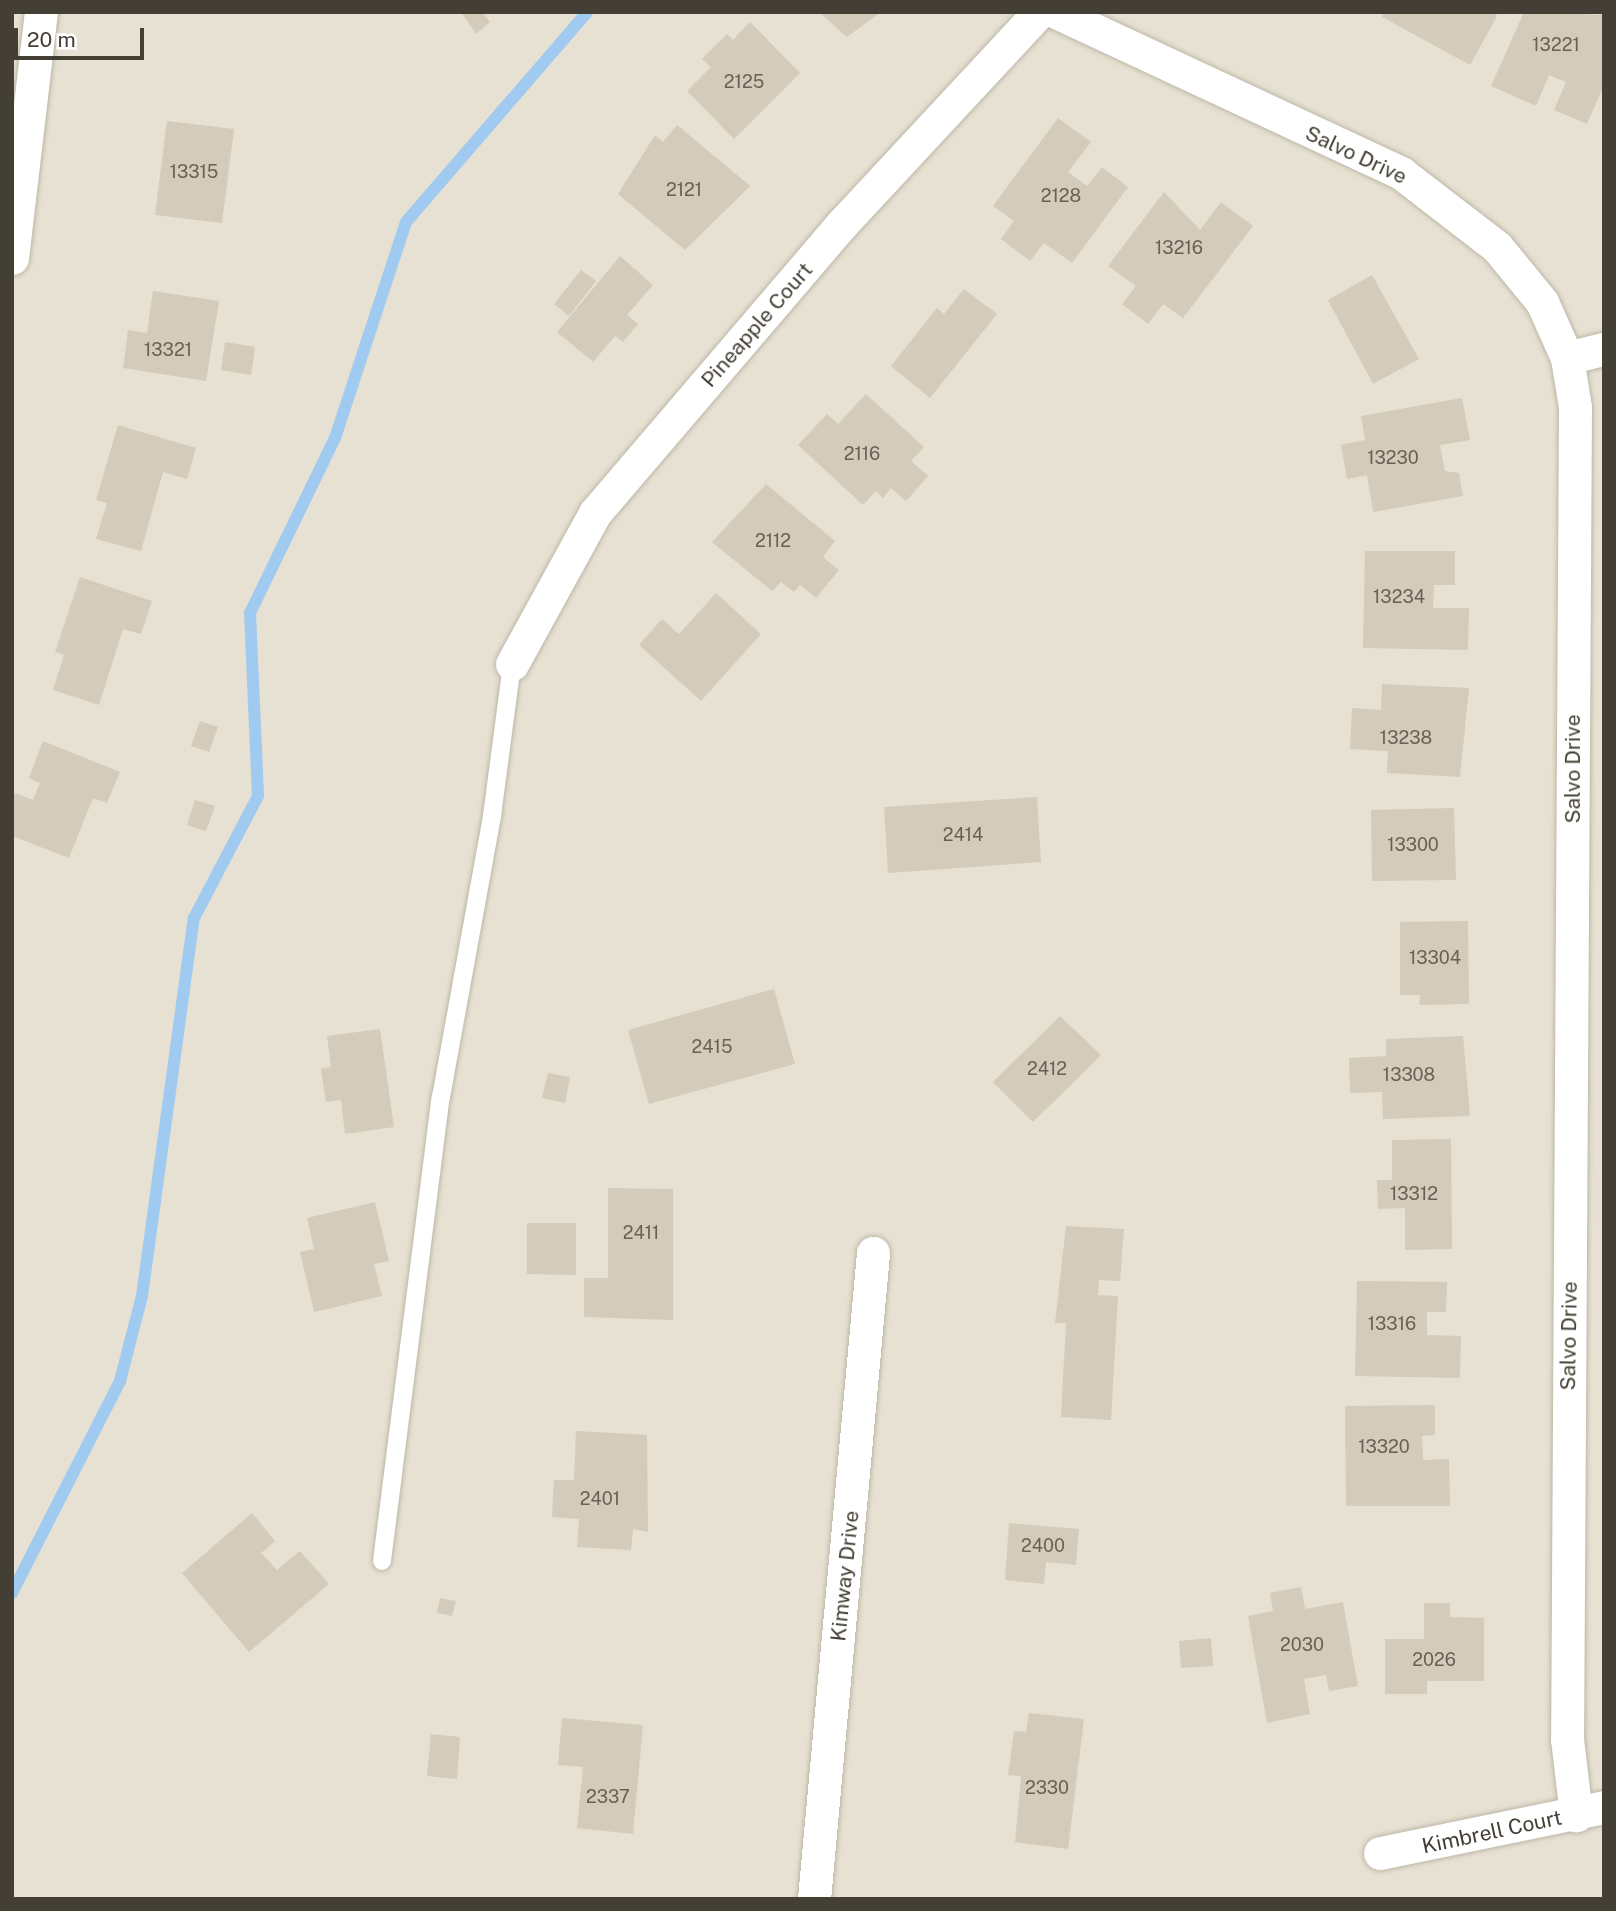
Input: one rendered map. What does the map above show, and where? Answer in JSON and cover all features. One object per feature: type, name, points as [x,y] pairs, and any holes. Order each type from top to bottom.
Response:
[{"type":"street","points":[[12,258],[41,12]]},
{"type":"street","name":"Pineapple Court","points":[[512,664],[595,513],[842,224],[1039,12]]},
{"type":"street","name":"Salvo Drive","points":[[1056,12],[1401,173],[1497,247],[1542,302],[1567,358],[1575,435],[1567,1739],[1590,1811]]},
{"type":"street","points":[[1567,358],[1604,349]]},
{"type":"street","name":"Kimway Drive","points":[[814,1899],[873,1253]]},
{"type":"street","name":"Kimbrell Court","points":[[1380,1853],[1590,1811]]},
{"type":"lane","points":[[382,1561],[441,1097],[492,816],[512,664]]},
{"type":"shaded area","points":[[12,12],[1604,12],[1604,1899],[12,1899]]},
{"type":"building","points":[[461,12],[482,12],[490,22],[476,34]]},
{"type":"building","points":[[819,12],[881,12],[847,37]]},
{"type":"building","points":[[1384,12],[1491,12],[1497,16],[1470,65],[1382,17]]},
{"type":"building","points":[[1524,12],[1604,15],[1604,85],[1587,124],[1554,110],[1566,82],[1549,75],[1536,106],[1491,86]]},
{"type":"building","points":[[750,22],[800,73],[734,139],[687,91],[711,67],[702,59],[727,34],[733,40]]},
{"type":"building","points":[[1058,118],[1091,142],[1068,172],[1087,186],[1102,167],[1128,187],[1072,263],[1044,243],[1030,261],[1001,239],[1014,221],[993,206]]},
{"type":"building","points":[[167,121],[234,129],[222,223],[155,215]]},
{"type":"building","points":[[677,125],[750,186],[685,250],[618,194],[655,135],[663,142]]},
{"type":"building","points":[[1164,192],[1200,230],[1221,202],[1253,226],[1183,318],[1163,304],[1148,324],[1122,304],[1136,286],[1108,266]]},
{"type":"building","points":[[620,256],[653,285],[627,315],[638,324],[623,342],[615,336],[593,362],[557,332]]},
{"type":"building","points":[[581,270],[596,281],[569,316],[554,304]]},
{"type":"building","points":[[1372,275],[1419,359],[1373,384],[1328,300]]},
{"type":"building","points":[[964,289],[997,314],[930,398],[891,366],[937,308],[944,314]]},
{"type":"building","points":[[153,291],[219,301],[206,381],[123,368],[128,330],[147,333]]},
{"type":"building","points":[[225,342],[255,347],[251,375],[221,370]]},
{"type":"building","points":[[866,394],[924,447],[911,461],[928,476],[906,501],[891,488],[883,498],[876,491],[863,505],[798,445],[827,414],[838,424]]},
{"type":"building","points":[[1462,398],[1470,440],[1440,445],[1445,471],[1459,473],[1463,496],[1373,512],[1367,475],[1347,479],[1341,445],[1365,440],[1361,416]]},
{"type":"building","points":[[118,425],[196,448],[187,479],[163,472],[141,551],[96,539],[107,503],[96,500]]},
{"type":"building","points":[[766,484],[835,541],[823,557],[839,570],[816,598],[800,585],[794,592],[781,582],[772,591],[712,542]]},
{"type":"building","points":[[1365,551],[1455,551],[1455,585],[1434,585],[1433,608],[1469,608],[1468,650],[1363,648]]},
{"type":"building","points":[[80,577],[152,601],[141,634],[123,629],[99,705],[53,690],[64,655],[55,652]]},
{"type":"building","points":[[716,593],[761,634],[701,701],[639,645],[662,619],[679,634]]},
{"type":"building","points":[[1382,684],[1469,688],[1460,777],[1387,773],[1388,751],[1350,749],[1352,708],[1381,710]]},
{"type":"building","points":[[200,721],[218,727],[209,752],[191,746]]},
{"type":"building","points":[[43,741],[120,772],[107,803],[93,798],[69,858],[12,836],[12,792],[33,800],[40,783],[29,778]]},
{"type":"building","points":[[1037,797],[1041,862],[888,873],[884,807]]},
{"type":"building","points":[[195,800],[215,806],[206,831],[187,825]]},
{"type":"building","points":[[1454,808],[1456,880],[1372,881],[1371,810]]},
{"type":"building","points":[[1468,921],[1469,1004],[1419,1005],[1420,995],[1400,995],[1400,922]]},
{"type":"building","points":[[774,989],[795,1064],[649,1104],[628,1030]]},
{"type":"building","points":[[1060,1016],[1101,1055],[1033,1122],[993,1082]]},
{"type":"building","points":[[380,1029],[394,1127],[345,1134],[341,1100],[326,1102],[321,1069],[331,1067],[327,1036]]},
{"type":"building","points":[[1463,1036],[1470,1116],[1383,1119],[1382,1092],[1350,1093],[1349,1058],[1386,1056],[1386,1039]]},
{"type":"building","points":[[548,1073],[570,1077],[565,1103],[542,1098]]},
{"type":"building","points":[[1451,1139],[1452,1249],[1405,1250],[1405,1208],[1378,1209],[1377,1180],[1392,1180],[1392,1140]]},
{"type":"building","points":[[608,1188],[673,1189],[673,1320],[584,1317],[584,1278],[608,1278]]},
{"type":"building","points":[[375,1202],[389,1261],[374,1264],[382,1296],[314,1312],[300,1252],[314,1249],[307,1218]]},
{"type":"building","points":[[527,1223],[576,1223],[576,1275],[527,1274]]},
{"type":"building","points":[[1066,1226],[1124,1229],[1120,1281],[1099,1280],[1098,1295],[1118,1296],[1111,1420],[1061,1417],[1066,1323],[1055,1323]]},
{"type":"building","points":[[1357,1281],[1447,1282],[1446,1312],[1427,1312],[1427,1335],[1461,1336],[1460,1378],[1355,1376]]},
{"type":"building","points":[[1435,1405],[1435,1435],[1422,1436],[1423,1460],[1449,1459],[1450,1506],[1346,1506],[1345,1406]]},
{"type":"building","points":[[576,1431],[647,1435],[648,1532],[633,1529],[631,1550],[577,1547],[579,1519],[552,1517],[554,1480],[574,1480]]},
{"type":"building","points":[[252,1513],[275,1541],[261,1553],[277,1570],[300,1551],[329,1584],[249,1652],[182,1573]]},
{"type":"building","points":[[1009,1523],[1079,1529],[1076,1565],[1046,1562],[1044,1584],[1005,1580]]},
{"type":"building","points":[[1301,1587],[1305,1609],[1343,1602],[1358,1686],[1329,1691],[1326,1675],[1304,1679],[1310,1714],[1267,1723],[1248,1616],[1273,1611],[1270,1593]]},
{"type":"building","points":[[440,1598],[456,1601],[452,1616],[437,1613]]},
{"type":"building","points":[[1424,1603],[1450,1603],[1450,1617],[1484,1618],[1484,1681],[1427,1681],[1427,1694],[1385,1694],[1385,1639],[1424,1639]]},
{"type":"building","points":[[1211,1638],[1213,1666],[1181,1668],[1179,1641]]},
{"type":"building","points":[[1029,1713],[1084,1719],[1068,1849],[1015,1842],[1021,1776],[1008,1775],[1014,1731],[1026,1732]]},
{"type":"building","points":[[562,1718],[643,1725],[633,1834],[577,1828],[583,1767],[558,1765]]},
{"type":"building","points":[[431,1734],[460,1737],[457,1779],[427,1776]]},
{"type":"waterway","points":[[12,1593],[120,1381],[142,1296],[194,918],[258,796],[250,613],[335,438],[406,222],[587,12]]}]
